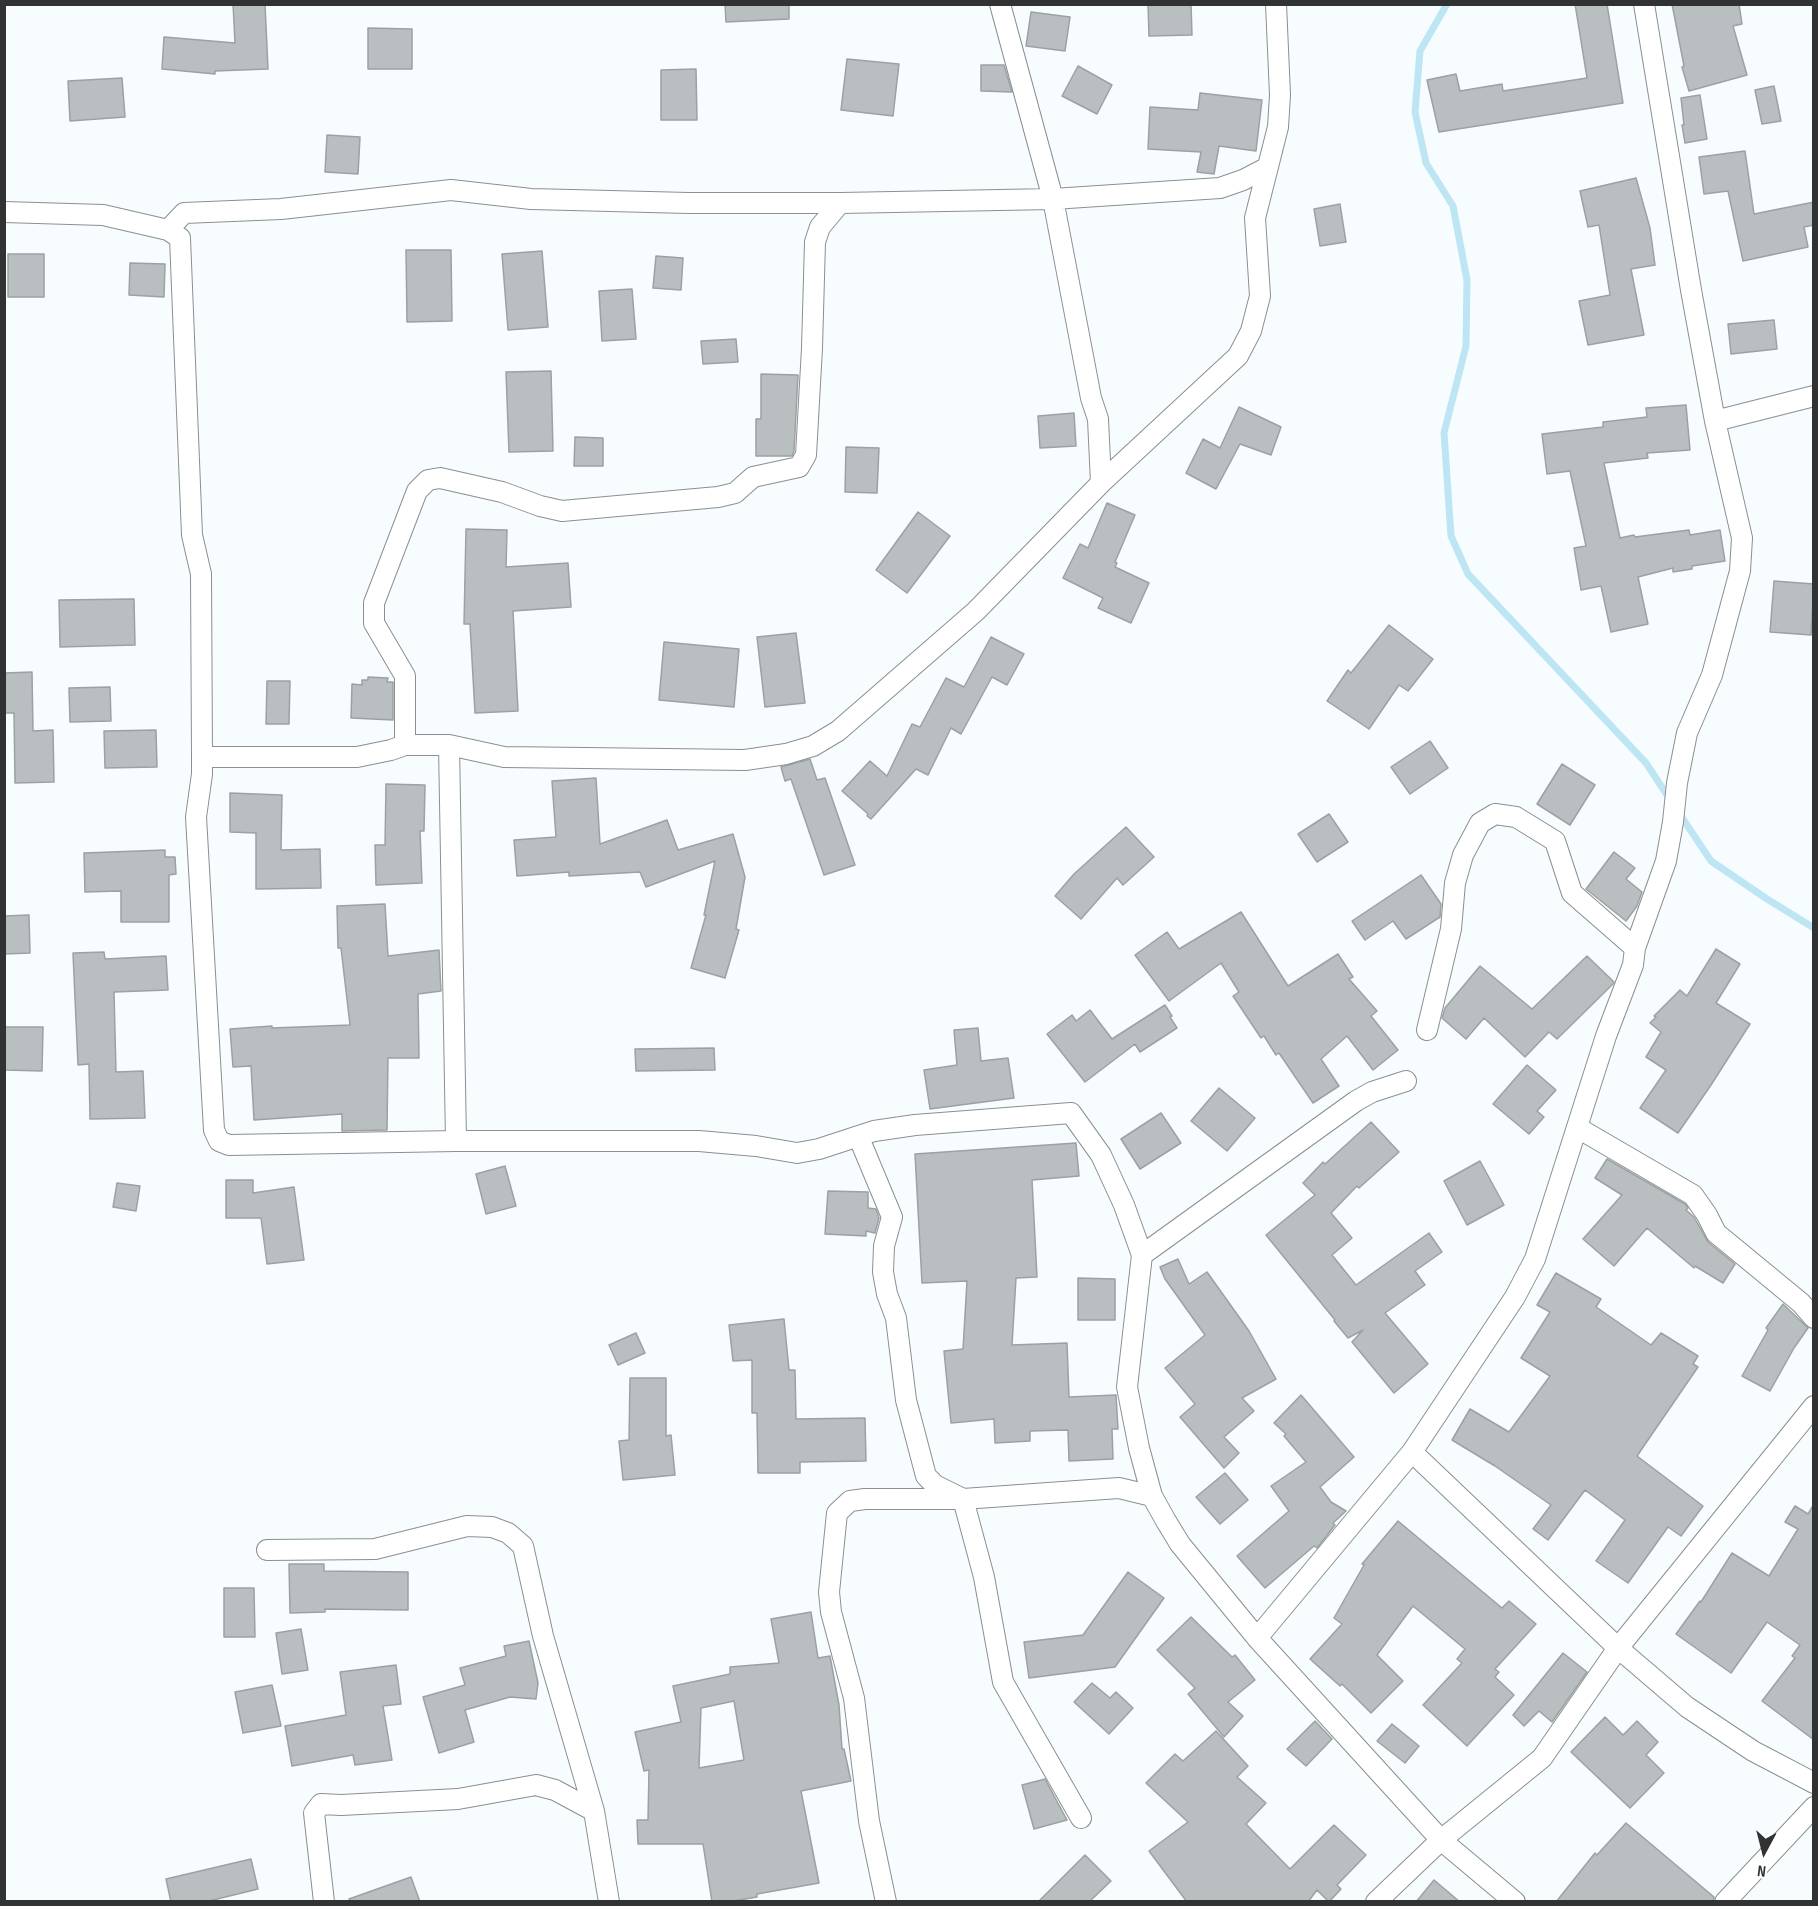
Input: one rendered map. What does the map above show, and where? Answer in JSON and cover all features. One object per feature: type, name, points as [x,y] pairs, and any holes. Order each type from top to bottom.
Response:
[{"type":"street","points":[[1000,4],[1053,199],[1091,398],[1098,419],[1101,483]]},
{"type":"street","points":[[202,757],[357,758],[405,745],[449,745],[504,756],[745,760],[786,754],[813,746],[838,730],[976,610],[1101,483],[1238,356],[1243,348],[1251,331],[1260,296],[1255,219],[1278,127],[1280,95],[1276,4]]},
{"type":"street","points":[[1257,1638],[1412,1452],[1515,1297],[1535,1259],[1606,1036],[1633,965],[1635,948],[1666,861],[1686,733],[1712,675],[1740,571],[1742,538],[1715,421],[1644,4]]},
{"type":"street","points":[[168,230],[184,213],[281,209],[451,190],[531,199],[840,203],[1053,199],[1220,188],[1243,180],[1268,167]]},
{"type":"street","points":[[405,745],[405,676],[374,623],[374,603],[417,491],[428,480],[440,478],[502,492],[540,506],[562,511],[589,510],[718,497],[735,493],[753,477],[799,467],[806,454],[815,242],[820,227],[840,203]]},
{"type":"street","points":[[4,212],[103,215],[168,230],[180,238],[192,535],[201,574],[202,774],[196,817],[214,1130],[219,1141],[229,1145],[456,1141],[699,1141],[756,1146],[797,1153],[859,1138],[874,1131],[915,1125],[1071,1113],[1101,1155],[1125,1204],[1142,1255],[1127,1387],[1139,1448],[1152,1496],[1180,1544],[1257,1638],[1441,1840],[1515,1902]]},
{"type":"street","points":[[1715,421],[1814,396]]},
{"type":"street","points":[[449,745],[456,1141]]},
{"type":"street","points":[[1427,1030],[1451,929],[1455,883],[1463,855],[1480,823],[1495,814],[1516,817],[1555,841],[1572,894],[1635,948]]},
{"type":"street","points":[[1142,1255],[1356,1101],[1372,1092],[1406,1081]]},
{"type":"street","points":[[1578,1128],[1693,1195],[1716,1233],[1809,1306]]},
{"type":"street","points":[[859,1138],[892,1216],[884,1246],[883,1272],[887,1294],[896,1318],[906,1400],[926,1476],[935,1485],[963,1499],[984,1577],[1003,1683],[1081,1818]]},
{"type":"street","points":[[1376,1902],[1441,1840],[1542,1758],[1618,1648],[1814,1406]]},
{"type":"street","points":[[1412,1452],[1618,1648],[1687,1707],[1753,1751],[1814,1783]]},
{"type":"street","points":[[886,1902],[869,1821],[855,1698],[831,1612],[829,1592],[837,1513],[850,1501],[865,1498],[963,1499],[1119,1488],[1152,1496]]},
{"type":"street","points":[[267,1550],[375,1550],[467,1526],[492,1527],[508,1533],[523,1546],[543,1636],[594,1811],[609,1902]]},
{"type":"street","points":[[324,1902],[314,1813],[321,1804],[458,1799],[536,1785],[555,1790],[594,1811]]},
{"type":"street","points":[[1725,1902],[1814,1807]]},
{"type":"building","points":[[233,4],[265,4],[268,69],[215,71],[215,74],[162,69],[164,37],[235,43]]},
{"type":"building","points":[[725,4],[789,4],[789,19],[726,22]]},
{"type":"building","points":[[1148,4],[1191,4],[1192,35],[1149,36]]},
{"type":"building","points":[[1575,4],[1607,4],[1623,103],[1439,132],[1427,80],[1456,74],[1460,91],[1502,84],[1503,91],[1587,78]]},
{"type":"building","points":[[1672,4],[1739,4],[1742,24],[1733,26],[1747,75],[1689,91],[1682,67],[1684,66]]},
{"type":"building","points":[[1031,12],[1070,17],[1065,51],[1026,46]]},
{"type":"building","points":[[368,28],[412,29],[412,69],[368,69]]},
{"type":"building","points":[[847,59],[899,64],[893,116],[841,110]]},
{"type":"building","points":[[981,65],[1004,65],[1012,92],[981,91]]},
{"type":"building","points":[[1078,66],[1112,85],[1097,114],[1062,96]]},
{"type":"building","points":[[696,69],[697,120],[661,120],[661,70]]},
{"type":"building","points":[[122,78],[125,117],[70,121],[68,81]]},
{"type":"building","points":[[1774,86],[1781,121],[1762,124],[1755,90]]},
{"type":"building","points":[[1200,93],[1262,100],[1256,151],[1219,146],[1214,174],[1197,172],[1201,152],[1148,149],[1150,107],[1198,110]]},
{"type":"building","points":[[1700,95],[1707,139],[1685,143],[1681,98]]},
{"type":"building","points":[[327,135],[360,137],[358,174],[325,172]]},
{"type":"building","points":[[1745,151],[1754,214],[1814,202],[1814,225],[1804,227],[1808,247],[1743,261],[1728,191],[1704,194],[1699,157]]},
{"type":"building","points":[[1636,178],[1650,228],[1655,265],[1631,269],[1644,335],[1588,345],[1579,301],[1610,295],[1599,225],[1588,227],[1580,191]]},
{"type":"building","points":[[1340,204],[1346,242],[1320,246],[1314,209]]},
{"type":"building","points":[[406,250],[451,250],[452,321],[407,322]]},
{"type":"building","points":[[542,251],[548,327],[508,330],[502,254]]},
{"type":"building","points":[[8,254],[44,254],[44,297],[8,297]]},
{"type":"building","points":[[656,256],[683,258],[681,290],[653,288]]},
{"type":"building","points":[[130,263],[165,264],[164,297],[129,295]]},
{"type":"building","points":[[632,289],[636,339],[602,341],[599,291]]},
{"type":"building","points":[[1774,320],[1777,349],[1731,354],[1728,324]]},
{"type":"building","points":[[736,339],[738,362],[703,364],[701,341]]},
{"type":"building","points":[[551,371],[553,451],[509,452],[506,372]]},
{"type":"building","points":[[761,374],[798,375],[792,456],[756,456],[756,419],[761,419]]},
{"type":"building","points":[[1686,405],[1690,450],[1647,453],[1648,458],[1604,463],[1620,538],[1689,530],[1690,535],[1720,530],[1725,561],[1692,566],[1692,569],[1673,572],[1673,568],[1638,577],[1648,624],[1611,632],[1601,586],[1581,590],[1574,548],[1586,546],[1570,471],[1547,474],[1542,434],[1603,427],[1603,422],[1647,417],[1646,408]]},
{"type":"building","points":[[1239,407],[1281,427],[1271,455],[1240,444],[1216,489],[1186,473],[1203,439],[1220,448]]},
{"type":"building","points":[[1074,413],[1076,446],[1040,448],[1038,416]]},
{"type":"building","points":[[575,437],[603,438],[603,466],[574,466]]},
{"type":"building","points":[[846,447],[879,448],[877,493],[845,492]]},
{"type":"building","points":[[1107,503],[1135,515],[1115,567],[1149,583],[1131,623],[1098,608],[1103,598],[1063,578],[1080,544],[1088,548]]},
{"type":"building","points":[[918,512],[950,536],[907,593],[876,570]]},
{"type":"building","points":[[466,529],[507,530],[506,567],[568,563],[571,607],[513,611],[518,711],[475,713],[470,624],[464,624]]},
{"type":"building","points":[[1774,581],[1814,584],[1811,635],[1770,632]]},
{"type":"building","points":[[134,599],[135,645],[60,647],[59,600]]},
{"type":"building","points":[[1389,625],[1433,659],[1408,691],[1399,685],[1369,729],[1327,701],[1348,670],[1351,673]]},
{"type":"building","points":[[796,633],[805,703],[765,707],[757,637]]},
{"type":"building","points":[[991,637],[1024,654],[1007,685],[992,677],[961,734],[951,728],[928,775],[916,769],[871,819],[842,791],[870,761],[887,776],[912,724],[920,727],[946,678],[964,687]]},
{"type":"building","points":[[664,642],[739,649],[734,707],[659,700]]},
{"type":"building","points":[[32,672],[33,731],[53,730],[54,782],[15,783],[14,713],[4,713],[4,673]]},
{"type":"building","points":[[368,677],[388,678],[387,682],[393,682],[393,720],[351,718],[352,684],[362,685],[362,680],[368,680]]},
{"type":"building","points":[[267,681],[290,681],[289,724],[266,724]]},
{"type":"building","points":[[110,687],[111,721],[70,722],[69,688]]},
{"type":"building","points":[[156,730],[157,767],[105,768],[104,731]]},
{"type":"building","points":[[1430,741],[1448,768],[1410,794],[1391,767]]},
{"type":"building","points":[[810,759],[817,780],[825,778],[855,865],[824,875],[791,779],[785,781],[781,767]]},
{"type":"building","points":[[1562,764],[1595,785],[1570,825],[1537,804]]},
{"type":"building","points":[[596,778],[600,844],[667,820],[678,850],[733,834],[745,877],[736,929],[739,930],[725,978],[691,968],[706,915],[704,915],[715,861],[646,887],[640,872],[569,876],[569,872],[517,876],[514,840],[556,837],[552,781]]},
{"type":"building","points":[[386,784],[425,785],[424,831],[420,831],[422,883],[376,885],[375,845],[385,845]]},
{"type":"building","points":[[230,793],[282,795],[281,850],[320,849],[321,888],[256,889],[256,833],[230,832]]},
{"type":"building","points":[[1329,814],[1348,842],[1317,862],[1298,834]]},
{"type":"building","points":[[1126,827],[1154,857],[1123,885],[1117,878],[1081,919],[1055,896],[1074,874]]},
{"type":"building","points":[[165,850],[165,857],[175,857],[176,874],[169,875],[169,922],[121,922],[121,891],[85,892],[84,853]]},
{"type":"building","points":[[1614,852],[1635,868],[1626,879],[1642,892],[1637,906],[1626,921],[1586,889]]},
{"type":"building","points":[[1421,875],[1441,904],[1440,917],[1406,939],[1393,921],[1365,940],[1352,921]]},
{"type":"building","points":[[385,904],[388,956],[439,950],[441,991],[418,994],[419,1058],[388,1058],[387,1130],[342,1131],[342,1114],[254,1120],[251,1066],[233,1067],[230,1029],[350,1025],[341,948],[338,948],[337,906]]},
{"type":"building","points":[[1241,912],[1288,986],[1338,954],[1353,977],[1349,979],[1377,1011],[1371,1016],[1398,1050],[1373,1070],[1347,1036],[1321,1059],[1339,1086],[1313,1103],[1279,1053],[1276,1055],[1264,1036],[1261,1038],[1233,996],[1239,992],[1221,963],[1169,1001],[1135,955],[1167,932],[1179,949]]},
{"type":"building","points":[[29,915],[30,953],[4,954],[4,916]]},
{"type":"building","points":[[1716,949],[1740,964],[1716,1003],[1750,1024],[1678,1133],[1640,1108],[1666,1070],[1646,1057],[1661,1032],[1650,1023],[1680,990],[1687,996]]},
{"type":"building","points":[[104,952],[105,959],[166,956],[168,990],[114,992],[116,1072],[143,1071],[145,1118],[90,1119],[89,1064],[78,1065],[73,953]]},
{"type":"building","points":[[1587,956],[1614,982],[1613,984],[1557,1039],[1549,1032],[1525,1057],[1484,1018],[1466,1039],[1442,1018],[1445,1008],[1480,966],[1532,1009]]},
{"type":"building","points":[[1165,1005],[1177,1028],[1140,1052],[1135,1044],[1085,1082],[1047,1034],[1072,1015],[1076,1021],[1090,1010],[1112,1039]]},
{"type":"building","points":[[4,1027],[43,1027],[42,1071],[4,1070]]},
{"type":"building","points":[[978,1028],[981,1061],[1008,1058],[1014,1098],[930,1109],[924,1070],[957,1065],[954,1030]]},
{"type":"building","points":[[714,1048],[715,1070],[636,1071],[635,1049]]},
{"type":"building","points":[[1527,1065],[1556,1090],[1537,1111],[1544,1117],[1529,1134],[1493,1104]]},
{"type":"building","points":[[1219,1088],[1255,1118],[1227,1151],[1191,1121]]},
{"type":"building","points":[[1161,1113],[1181,1143],[1140,1169],[1121,1139]]},
{"type":"building","points":[[1371,1122],[1399,1152],[1359,1188],[1357,1186],[1331,1213],[1352,1238],[1332,1255],[1356,1285],[1429,1233],[1442,1252],[1415,1271],[1425,1285],[1385,1313],[1428,1364],[1394,1393],[1352,1342],[1363,1330],[1348,1338],[1266,1235],[1315,1195],[1303,1183],[1323,1162],[1325,1164]]},
{"type":"building","points":[[1076,1143],[1079,1176],[1032,1180],[1037,1277],[1016,1278],[1012,1345],[1067,1343],[1069,1397],[1116,1395],[1118,1429],[1112,1429],[1113,1459],[1069,1461],[1068,1430],[1030,1431],[1030,1441],[995,1443],[994,1419],[951,1423],[944,1351],[963,1349],[967,1281],[922,1283],[915,1154]]},
{"type":"building","points":[[1607,1159],[1685,1204],[1688,1208],[1686,1210],[1694,1217],[1708,1242],[1735,1264],[1723,1283],[1695,1266],[1694,1268],[1647,1228],[1614,1266],[1583,1239],[1622,1195],[1595,1178]]},
{"type":"building","points":[[1480,1161],[1504,1205],[1467,1225],[1444,1181]]},
{"type":"building","points":[[505,1166],[516,1206],[486,1214],[476,1174]]},
{"type":"building","points":[[226,1180],[253,1180],[253,1193],[294,1187],[304,1260],[267,1264],[261,1218],[226,1218]]},
{"type":"building","points":[[117,1183],[140,1186],[136,1211],[113,1207]]},
{"type":"building","points":[[828,1191],[868,1192],[868,1208],[876,1209],[879,1218],[875,1233],[866,1231],[866,1236],[825,1234]]},
{"type":"building","points":[[1178,1259],[1189,1284],[1207,1272],[1249,1331],[1276,1379],[1242,1398],[1254,1411],[1224,1437],[1239,1453],[1224,1468],[1180,1417],[1195,1404],[1165,1368],[1205,1335],[1165,1279],[1160,1267]]},
{"type":"building","points":[[1556,1273],[1601,1299],[1596,1307],[1651,1345],[1661,1333],[1698,1356],[1693,1364],[1698,1367],[1637,1456],[1703,1506],[1681,1536],[1668,1527],[1628,1583],[1596,1561],[1625,1520],[1585,1490],[1548,1540],[1533,1529],[1551,1505],[1495,1466],[1452,1440],[1470,1409],[1509,1432],[1550,1376],[1521,1358],[1550,1312],[1537,1305]]},
{"type":"building","points":[[1078,1278],[1115,1279],[1115,1320],[1078,1320]]},
{"type":"building","points":[[1783,1304],[1808,1328],[1770,1391],[1742,1376],[1768,1330],[1766,1328]]},
{"type":"building","points":[[784,1319],[789,1370],[795,1370],[796,1419],[865,1418],[866,1461],[800,1462],[800,1473],[758,1473],[757,1413],[752,1413],[752,1360],[733,1361],[729,1325]]},
{"type":"building","points":[[636,1333],[645,1353],[618,1365],[609,1345]]},
{"type":"building","points":[[630,1378],[666,1378],[666,1436],[671,1435],[675,1475],[623,1480],[619,1441],[629,1440]]},
{"type":"building","points":[[1301,1395],[1354,1457],[1320,1487],[1331,1502],[1346,1511],[1333,1523],[1335,1525],[1317,1548],[1314,1546],[1265,1588],[1237,1556],[1289,1511],[1271,1486],[1306,1462],[1284,1436],[1286,1434],[1274,1423]]},
{"type":"building","points":[[1225,1473],[1248,1500],[1220,1524],[1196,1497]]},
{"type":"building","points":[[1814,1504],[1814,1740],[1762,1701],[1795,1658],[1792,1656],[1800,1645],[1767,1622],[1731,1673],[1676,1634],[1701,1602],[1732,1553],[1769,1576],[1798,1529],[1785,1522],[1795,1506],[1808,1514]]},
{"type":"building","points":[[1398,1521],[1502,1608],[1509,1601],[1536,1624],[1495,1669],[1499,1672],[1495,1677],[1514,1695],[1467,1746],[1423,1705],[1462,1663],[1457,1659],[1465,1649],[1413,1606],[1377,1655],[1403,1681],[1371,1713],[1342,1684],[1340,1686],[1310,1659],[1342,1624],[1334,1618],[1364,1565],[1362,1564]]},
{"type":"building","points":[[289,1564],[324,1564],[324,1571],[408,1572],[408,1610],[325,1609],[325,1612],[290,1613]]},
{"type":"building","points":[[1128,1572],[1164,1598],[1115,1667],[1029,1678],[1024,1642],[1083,1635]]},
{"type":"building","points":[[224,1588],[254,1588],[255,1637],[224,1637]]},
{"type":"building","points":[[811,1612],[818,1658],[830,1656],[839,1705],[842,1749],[844,1749],[851,1781],[801,1791],[819,1883],[757,1894],[757,1897],[712,1902],[703,1844],[638,1844],[637,1820],[648,1820],[649,1770],[644,1771],[635,1732],[681,1722],[673,1686],[730,1674],[730,1667],[779,1663],[771,1619]],"holes":[[[734,1701],[744,1760],[699,1768],[701,1708]]]},
{"type":"building","points":[[1191,1617],[1232,1657],[1235,1655],[1255,1680],[1228,1702],[1243,1716],[1224,1737],[1188,1694],[1195,1688],[1157,1650]]},
{"type":"building","points":[[301,1629],[308,1670],[282,1674],[276,1633]]},
{"type":"building","points":[[529,1641],[538,1683],[536,1699],[510,1697],[465,1710],[474,1742],[439,1753],[423,1697],[465,1685],[460,1668],[506,1656],[504,1646]]},
{"type":"building","points":[[1563,1653],[1587,1672],[1552,1722],[1539,1711],[1524,1726],[1513,1715]]},
{"type":"building","points":[[396,1665],[401,1704],[383,1706],[392,1760],[355,1765],[353,1755],[292,1766],[285,1726],[346,1715],[340,1672]]},
{"type":"building","points":[[1092,1683],[1110,1698],[1116,1692],[1133,1708],[1109,1734],[1074,1702]]},
{"type":"building","points":[[272,1685],[281,1726],[243,1733],[235,1692]]},
{"type":"building","points":[[1605,1717],[1623,1735],[1637,1721],[1658,1742],[1646,1755],[1664,1773],[1630,1808],[1571,1752]]},
{"type":"building","points":[[1315,1721],[1332,1739],[1306,1766],[1287,1749]]},
{"type":"building","points":[[1392,1724],[1419,1746],[1405,1763],[1377,1741]]},
{"type":"building","points":[[1216,1731],[1248,1766],[1237,1777],[1266,1803],[1246,1824],[1290,1869],[1334,1825],[1366,1855],[1337,1885],[1341,1889],[1329,1902],[1317,1890],[1308,1902],[1187,1902],[1149,1851],[1188,1822],[1146,1783],[1175,1754],[1183,1761]]},
{"type":"building","points":[[1045,1779],[1067,1820],[1034,1829],[1022,1785]]},
{"type":"building","points":[[1626,1823],[1714,1897],[1713,1902],[1556,1902],[1595,1853],[1597,1855]]},
{"type":"building","points":[[1085,1855],[1111,1881],[1089,1902],[1038,1902]]},
{"type":"building","points":[[251,1859],[258,1889],[205,1902],[171,1902],[166,1879]]},
{"type":"building","points":[[411,1877],[420,1902],[350,1902],[349,1899]]},
{"type":"building","points":[[1434,1880],[1460,1902],[1416,1902]]},
{"type":"waterway","points":[[1447,4],[1420,51],[1415,112],[1426,163],[1453,206],[1467,280],[1466,346],[1444,433],[1451,536],[1468,574],[1646,763],[1671,801]]},
{"type":"waterway","points":[[1679,813],[1711,861],[1814,928]]}]
